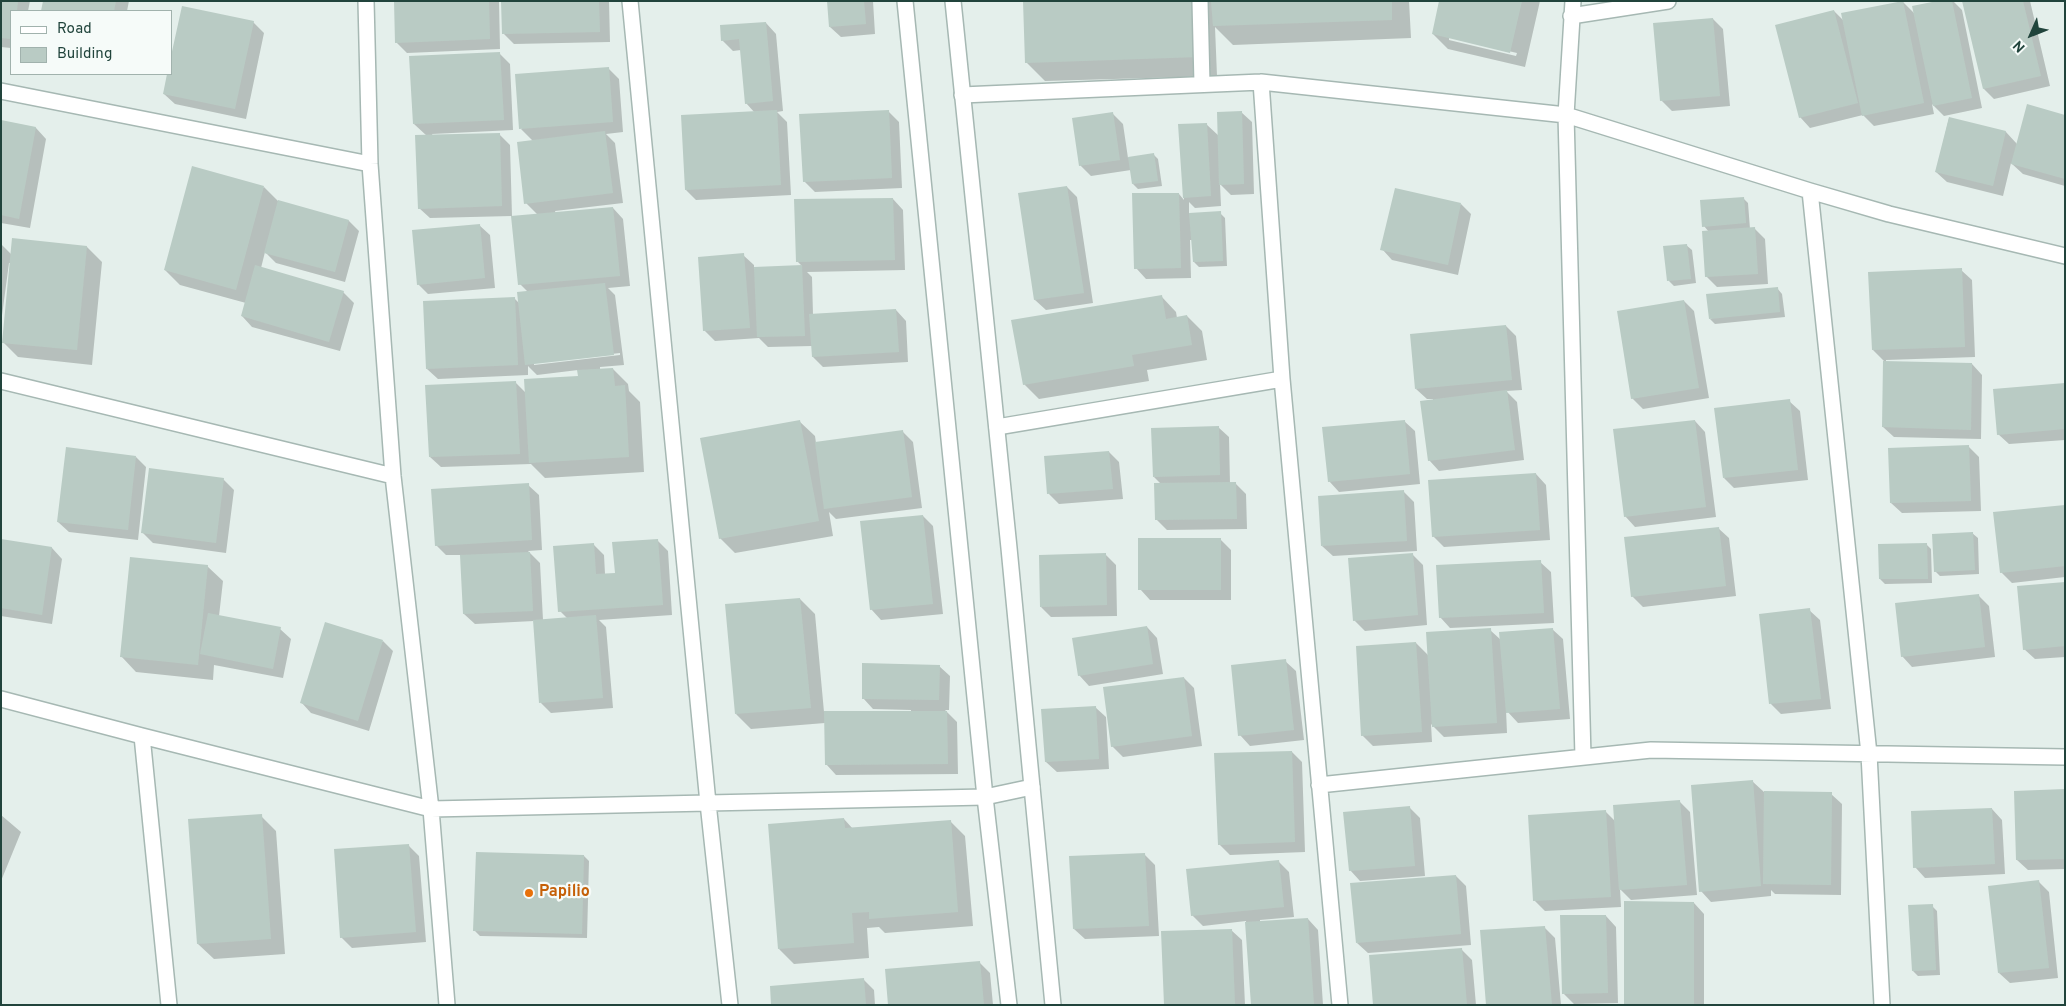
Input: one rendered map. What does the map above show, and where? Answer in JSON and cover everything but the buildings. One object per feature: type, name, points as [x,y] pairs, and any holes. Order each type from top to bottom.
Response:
[{"type":"street","points":[[366,1],[370,164],[393,476],[431,809],[447,1005]]},
{"type":"street","points":[[630,1],[708,803],[730,1005]]},
{"type":"street","points":[[906,1],[985,797],[1009,1005]]},
{"type":"street","points":[[953,1],[997,427],[1053,1005]]},
{"type":"street","points":[[1200,1],[1202,84]]},
{"type":"street","points":[[1583,757],[1566,115],[1572,9],[1668,1]]},
{"type":"street","points":[[962,95],[1261,82],[1566,115],[1890,214],[2065,256]]},
{"type":"street","points":[[1261,82],[1282,379],[1340,1005]]},
{"type":"street","points":[[1,91],[370,164]]},
{"type":"street","points":[[1810,191],[1869,754],[1882,1005]]},
{"type":"street","points":[[997,427],[1282,379]]},
{"type":"street","points":[[1,381],[393,476]]},
{"type":"street","points":[[1,699],[431,809],[985,797],[1032,787]]},
{"type":"street","points":[[142,736],[168,1005]]},
{"type":"street","points":[[1319,785],[1651,750],[2065,757]]},
{"type":"place","name":"Papilio","points":[[529,893]]}]
